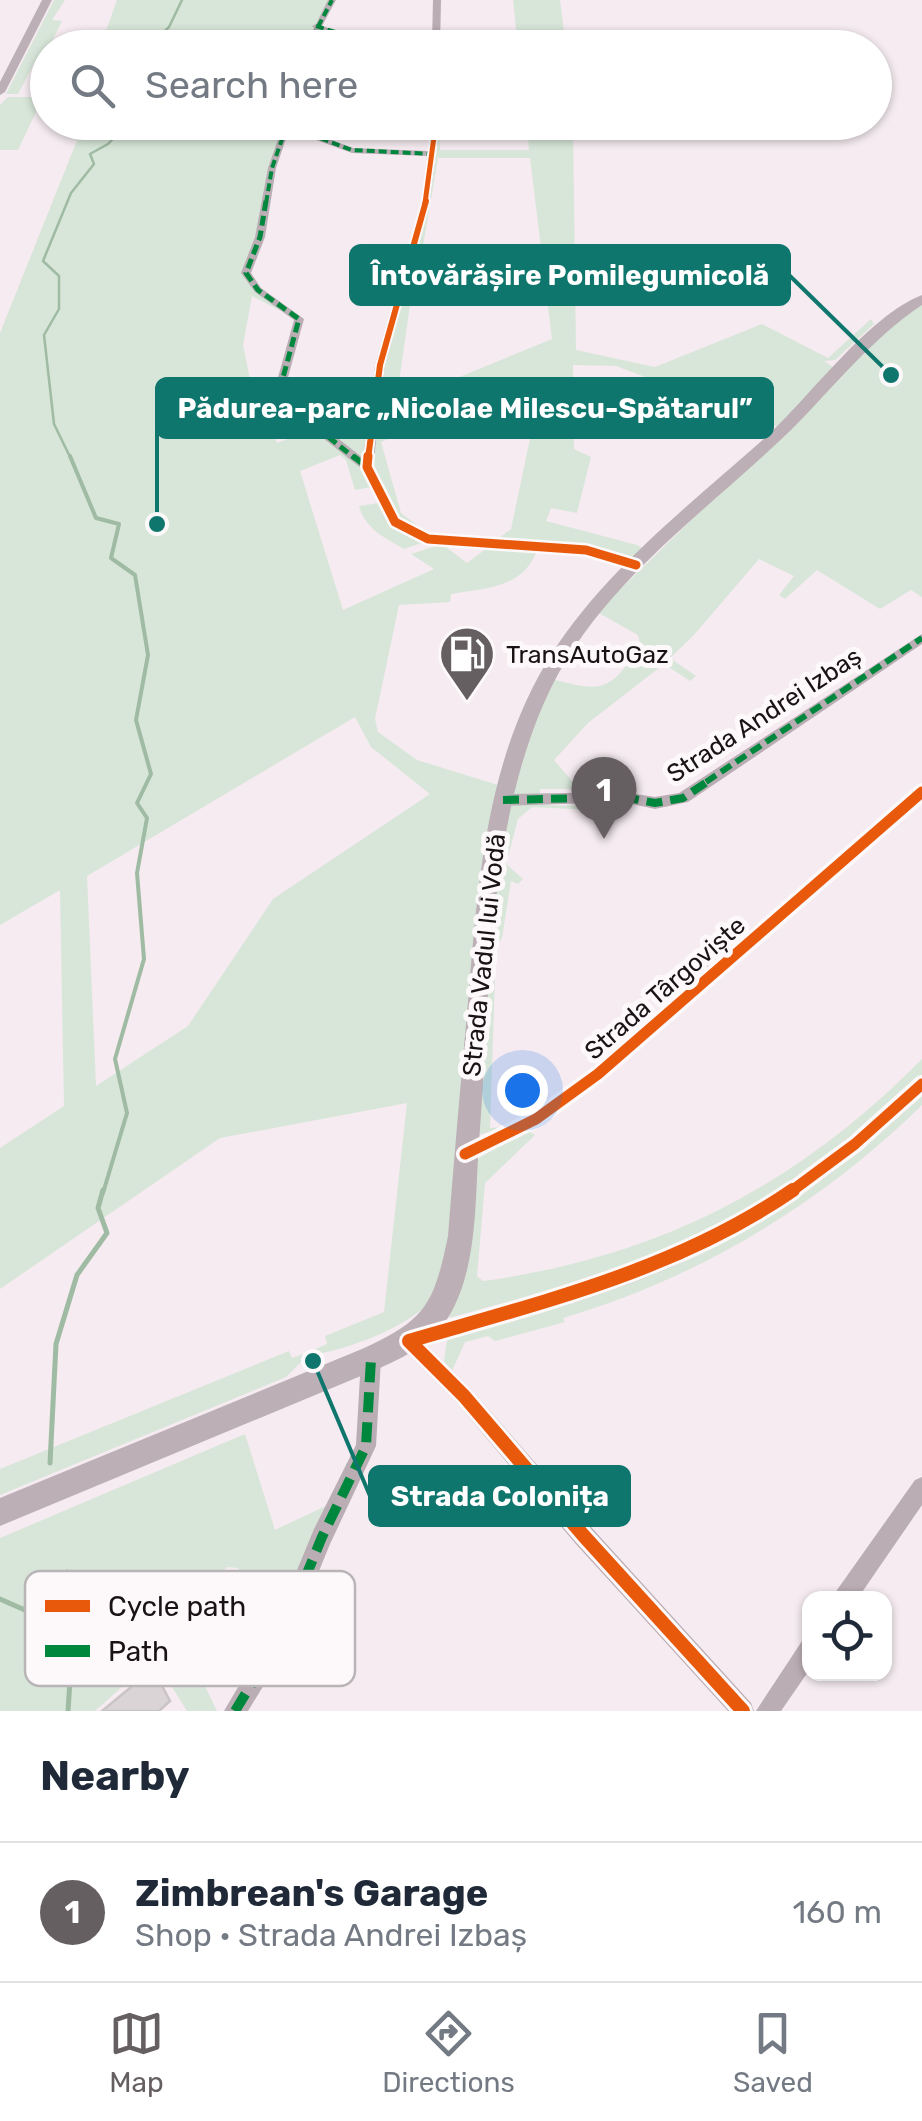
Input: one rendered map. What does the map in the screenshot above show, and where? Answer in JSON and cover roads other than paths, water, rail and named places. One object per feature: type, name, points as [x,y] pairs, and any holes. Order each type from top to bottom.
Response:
[{"type":"main road","points":[[31,30],[46,0]]},
{"type":"main road","points":[[0,92],[30,32]]},
{"type":"main road","name":"Strada Vadul lui Vodă","points":[[0,1512],[371,1359],[409,1341],[427,1326],[444,1300],[454,1272],[489,870],[524,734],[550,672],[591,612],[636,566],[791,421],[877,329],[922,299]]},
{"type":"street","points":[[314,30],[332,0]]},
{"type":"street","points":[[437,30],[438,0]]},
{"type":"street","points":[[316,26],[329,30]]},
{"type":"street","points":[[282,140],[272,168],[260,237],[246,273],[258,290],[298,319],[282,381],[298,413],[366,467],[395,522],[428,539],[586,550],[636,566]]},
{"type":"street","points":[[322,140],[362,152],[433,154]]},
{"type":"street","points":[[366,467],[383,354],[418,232],[434,140]]},
{"type":"street","name":"Strada Andrei Izbaș","points":[[504,800],[623,797],[655,803],[684,798],[922,638]]},
{"type":"street","name":"Strada Târgoviște","points":[[465,1154],[529,1124],[627,1053],[712,971],[855,856],[922,792]]},
{"type":"street","name":"Strada Vadul lui Vodă","points":[[409,1341],[621,1277],[738,1225],[832,1164],[922,1084]]},
{"type":"street","points":[[409,1341],[464,1396],[594,1548],[743,1711]]},
{"type":"street","points":[[308,1571],[366,1446],[371,1359]]},
{"type":"street","points":[[850,1591],[922,1488]]},
{"type":"street","points":[[767,1711],[802,1661]]},
{"type":"street","points":[[234,1711],[250,1686]]},
{"type":"waterway","points":[[166,30],[182,0]]},
{"type":"waterway","points":[[71,459],[54,424],[44,335],[59,309],[59,276],[43,261],[71,193],[94,164],[90,154],[112,140]]},
{"type":"waterway","points":[[70,456],[96,518],[119,524],[111,558],[135,575],[148,655],[136,720],[151,774],[137,803],[147,818],[137,873],[144,959],[115,1059],[127,1113],[103,1193]]},
{"type":"waterway","points":[[50,1463],[56,1344],[77,1275],[107,1233],[98,1208],[103,1190]]},
{"type":"waterway","points":[[0,1599],[25,1610]]},
{"type":"waterway","points":[[68,1711],[70,1686]]},
{"type":"place","name":"Întovărășire Pomilegumicolă","points":[[891,375]]},
{"type":"place","name":"Pădurea-parc „Nicolae Milescu-Spătarul”","points":[[157,524]]},
{"type":"place","name":"TransAutoGaz","points":[[467,703]]},
{"type":"place","name":"Zimbrean's Garage","points":[[604,839]]},
{"type":"place","name":"Strada Colonița","points":[[313,1361]]}]
